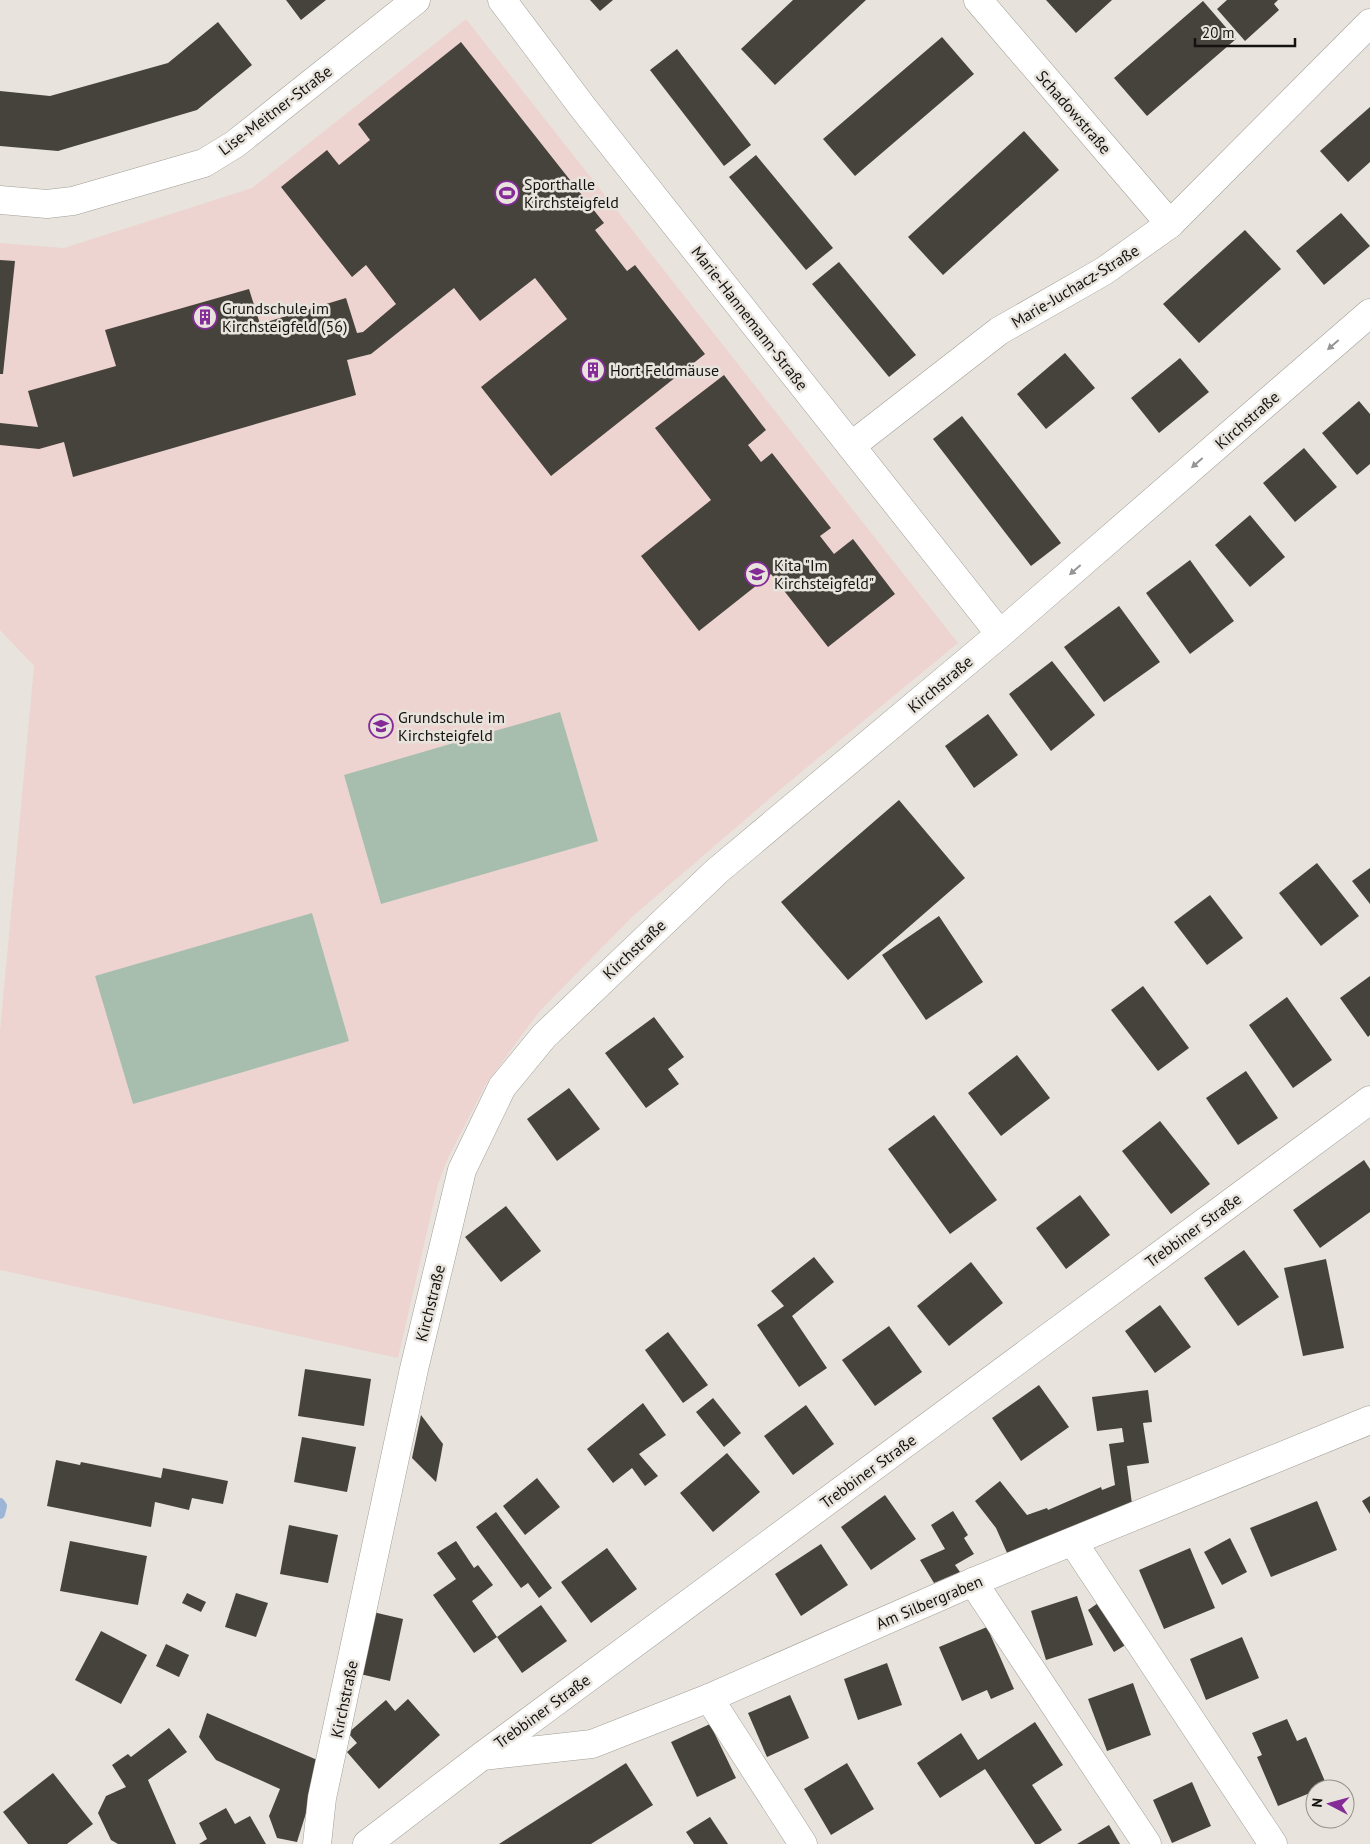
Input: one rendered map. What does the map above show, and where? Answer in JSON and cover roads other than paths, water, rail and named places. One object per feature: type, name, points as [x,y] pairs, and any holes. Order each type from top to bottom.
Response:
[{"type":"street","name":"Lise-Meitner-Straße","points":[[0,200],[47,204],[73,201],[204,163],[235,144],[416,0]]},
{"type":"street","name":"Marie-Hannemann-Straße","points":[[502,0],[584,109],[1000,634]]},
{"type":"street","name":"Schadowstraße","points":[[978,0],[1170,224]]},
{"type":"street","name":"Marie-Juchacz-Straße","points":[[850,446],[999,331],[1104,271],[1170,224],[1370,23]]},
{"type":"street","name":"Kirchstraße","points":[[317,1844],[322,1798],[410,1389],[462,1170],[502,1087],[544,1036],[717,871],[1000,634],[1370,313]]},
{"type":"street","name":"Trebbiner Straße","points":[[367,1844],[482,1756],[1370,1100]]},
{"type":"street","name":"Am Silbergraben","points":[[482,1756],[592,1744],[709,1698],[973,1582],[1370,1420]]},
{"type":"street","points":[[1073,1542],[1274,1844]]},
{"type":"street","points":[[973,1582],[1147,1844]]},
{"type":"street","points":[[709,1698],[803,1844]]},
{"type":"waterway","points":[[0,1503],[2,1506],[0,1514]]},
{"type":"place","name":"Sporthalle Kirchsteigfeld","points":[[507,193]]},
{"type":"place","name":"Grundschule im Kirchsteigfeld (56)","points":[[205,317]]},
{"type":"place","name":"Hort Feldmäuse","points":[[593,370]]},
{"type":"place","name":"Kita \"Im Kirchsteigfeld\"","points":[[757,574]]},
{"type":"place","name":"Grundschule im Kirchsteigfeld","points":[[381,726]]}]
